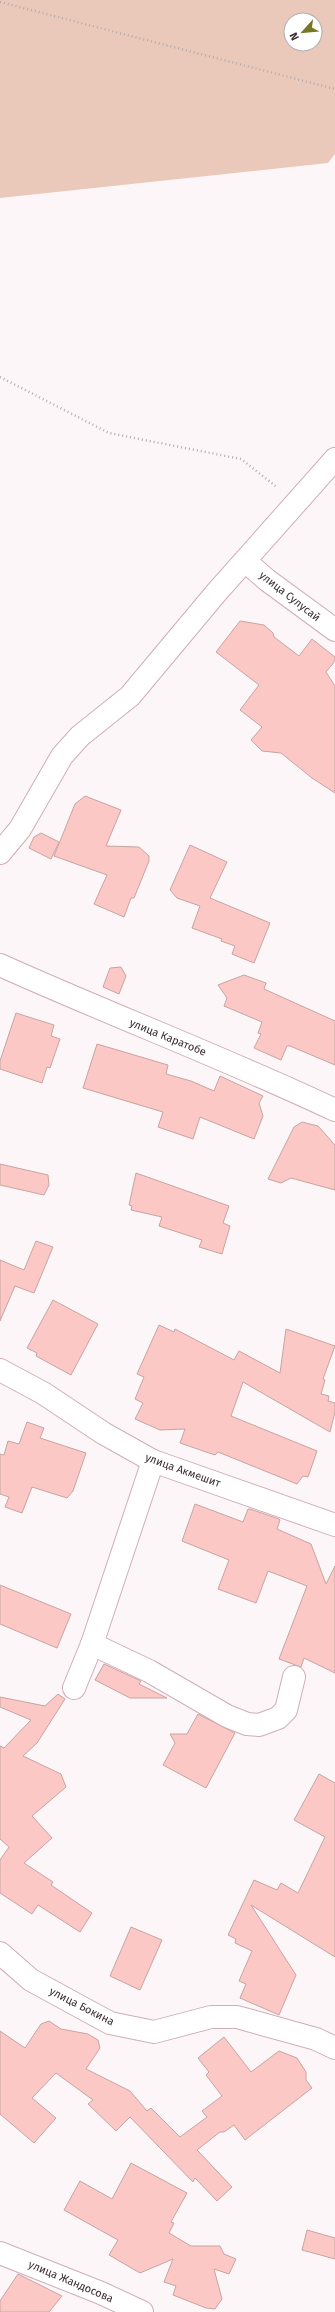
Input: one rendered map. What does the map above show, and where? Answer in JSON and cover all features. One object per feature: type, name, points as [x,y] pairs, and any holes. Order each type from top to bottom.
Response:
[{"type":"street","points":[[0,854],[20,829],[62,756],[80,736],[130,696],[296,502],[335,459]]},
{"type":"street","name":"улица Сулусай","points":[[246,561],[267,580],[335,630]]},
{"type":"street","name":"улица Каратобе","points":[[0,965],[80,1002],[251,1071],[335,1110]]},
{"type":"street","name":"улица Акмешит","points":[[0,1370],[43,1393],[103,1433],[153,1461],[335,1525]]},
{"type":"street","points":[[74,1688],[92,1644],[153,1461]]},
{"type":"street","points":[[92,1644],[149,1671],[227,1716],[247,1724],[259,1725],[278,1718],[286,1710],[294,1677]]},
{"type":"street","name":"улица Бокина","points":[[0,1953],[31,1980],[110,2023],[154,2032],[211,2017],[237,2017],[316,2039],[335,2048]]},
{"type":"street","name":"улица Жандосова","points":[[0,2252],[94,2290],[142,2312]]},
{"type":"path","points":[[0,2],[335,89]]},
{"type":"path","points":[[0,377],[109,433],[241,459],[296,502]]},
{"type":"shaded area","points":[[0,0],[335,0],[335,154],[328,163],[0,198]]},
{"type":"building","points":[[240,621],[264,625],[273,633],[274,637],[299,656],[312,639],[335,657],[335,661],[326,672],[335,686],[335,793],[312,778],[281,753],[262,751],[251,740],[262,727],[240,710],[259,685],[216,652]]},
{"type":"building","points":[[85,796],[121,810],[106,846],[139,847],[149,856],[149,861],[134,898],[131,898],[124,917],[94,904],[107,875],[54,856],[75,804]]},
{"type":"building","points":[[41,833],[59,842],[51,859],[29,848],[34,837]]},
{"type":"building","points":[[190,845],[227,862],[210,898],[270,923],[254,963],[232,954],[235,946],[221,941],[222,939],[192,928],[200,906],[177,898],[170,890]]},
{"type":"building","points":[[121,967],[126,976],[119,994],[103,987],[110,968]]},
{"type":"building","points":[[244,975],[266,983],[264,989],[335,1021],[335,1065],[290,1046],[287,1046],[281,1060],[254,1048],[261,1034],[258,1033],[262,1022],[224,1006],[227,998],[218,985]]},
{"type":"building","points":[[16,1013],[54,1025],[51,1036],[60,1039],[50,1068],[47,1067],[42,1083],[0,1069],[0,1061]]},
{"type":"building","points":[[97,1044],[168,1065],[166,1074],[191,1081],[214,1091],[220,1076],[263,1096],[259,1103],[263,1116],[254,1139],[200,1117],[193,1139],[158,1127],[163,1112],[83,1088]]},
{"type":"building","points":[[302,1122],[318,1126],[335,1145],[335,1190],[291,1178],[281,1183],[268,1179],[294,1127]]},
{"type":"building","points":[[0,1164],[48,1175],[49,1185],[44,1195],[0,1185]]},
{"type":"building","points":[[136,1173],[229,1206],[223,1223],[230,1226],[222,1254],[199,1247],[202,1240],[159,1226],[162,1217],[131,1210],[132,1206],[129,1205]]},
{"type":"building","points":[[36,1241],[53,1247],[34,1293],[15,1286],[0,1321],[0,1260],[24,1270]]},
{"type":"building","points":[[53,1300],[98,1324],[71,1375],[36,1356],[37,1353],[27,1348]]},
{"type":"building","points":[[159,1325],[174,1332],[175,1329],[234,1360],[239,1351],[280,1373],[286,1329],[335,1346],[323,1379],[325,1380],[321,1394],[329,1396],[328,1401],[335,1403],[335,1412],[330,1432],[243,1382],[231,1416],[317,1451],[308,1477],[303,1476],[297,1484],[218,1452],[215,1455],[180,1443],[185,1429],[160,1430],[135,1419],[143,1403],[135,1399],[144,1377],[137,1374]]},
{"type":"building","points":[[27,1422],[44,1428],[40,1438],[86,1453],[73,1491],[67,1498],[32,1487],[22,1513],[5,1507],[9,1497],[0,1494],[0,1454],[4,1455],[8,1441],[19,1444]]},
{"type":"building","points":[[195,1504],[243,1522],[248,1509],[279,1519],[277,1529],[311,1544],[326,1584],[335,1566],[335,1673],[304,1658],[301,1667],[279,1659],[307,1586],[268,1571],[256,1603],[218,1589],[229,1560],[182,1541]]},
{"type":"building","points":[[0,1585],[71,1614],[57,1648],[0,1624]]},
{"type":"building","points":[[104,1664],[141,1681],[139,1684],[167,1698],[130,1698],[95,1680]]},
{"type":"building","points":[[58,1694],[65,1699],[37,1743],[23,1756],[61,1774],[66,1787],[32,1816],[52,1838],[24,1863],[53,1882],[51,1885],[92,1913],[80,1932],[38,1905],[32,1914],[0,1893],[0,1860],[9,1847],[0,1839],[0,1746],[4,1748],[31,1720],[0,1707],[0,1697],[45,1706]]},
{"type":"building","points":[[198,1714],[235,1733],[206,1788],[163,1765],[175,1743],[170,1734],[187,1734]]},
{"type":"building","points":[[319,1774],[335,1783],[335,1957],[251,1905],[296,1975],[279,2015],[240,1998],[246,1984],[239,1981],[252,1951],[235,1943],[236,1939],[228,1935],[254,1880],[277,1890],[281,1883],[298,1893],[325,1837],[294,1820]]},
{"type":"building","points":[[131,1927],[162,1940],[140,1990],[110,1976]]},
{"type":"building","points":[[49,2021],[61,2029],[88,2034],[98,2040],[100,2048],[86,2069],[130,2091],[147,2111],[151,2108],[180,2137],[207,2117],[202,2111],[222,2096],[206,2075],[209,2072],[198,2058],[224,2037],[251,2072],[279,2051],[297,2058],[306,2072],[306,2080],[312,2088],[245,2140],[234,2125],[224,2132],[220,2132],[197,2150],[232,2187],[217,2201],[195,2178],[193,2182],[130,2117],[116,2131],[88,2104],[93,2100],[56,2073],[32,2098],[56,2118],[34,2143],[0,2114],[0,2031],[25,2048],[41,2024]]},
{"type":"building","points":[[131,2163],[187,2193],[171,2222],[174,2223],[169,2233],[191,2246],[220,2246],[224,2254],[236,2259],[229,2274],[214,2269],[222,2299],[215,2309],[206,2308],[173,2295],[176,2286],[164,2282],[173,2259],[140,2273],[109,2255],[118,2240],[64,2210],[80,2181],[112,2199]]},
{"type":"building","points":[[307,2230],[335,2238],[335,2259],[302,2250]]},
{"type":"building","points":[[18,2274],[62,2296],[49,2312],[0,2312],[0,2301]]}]
